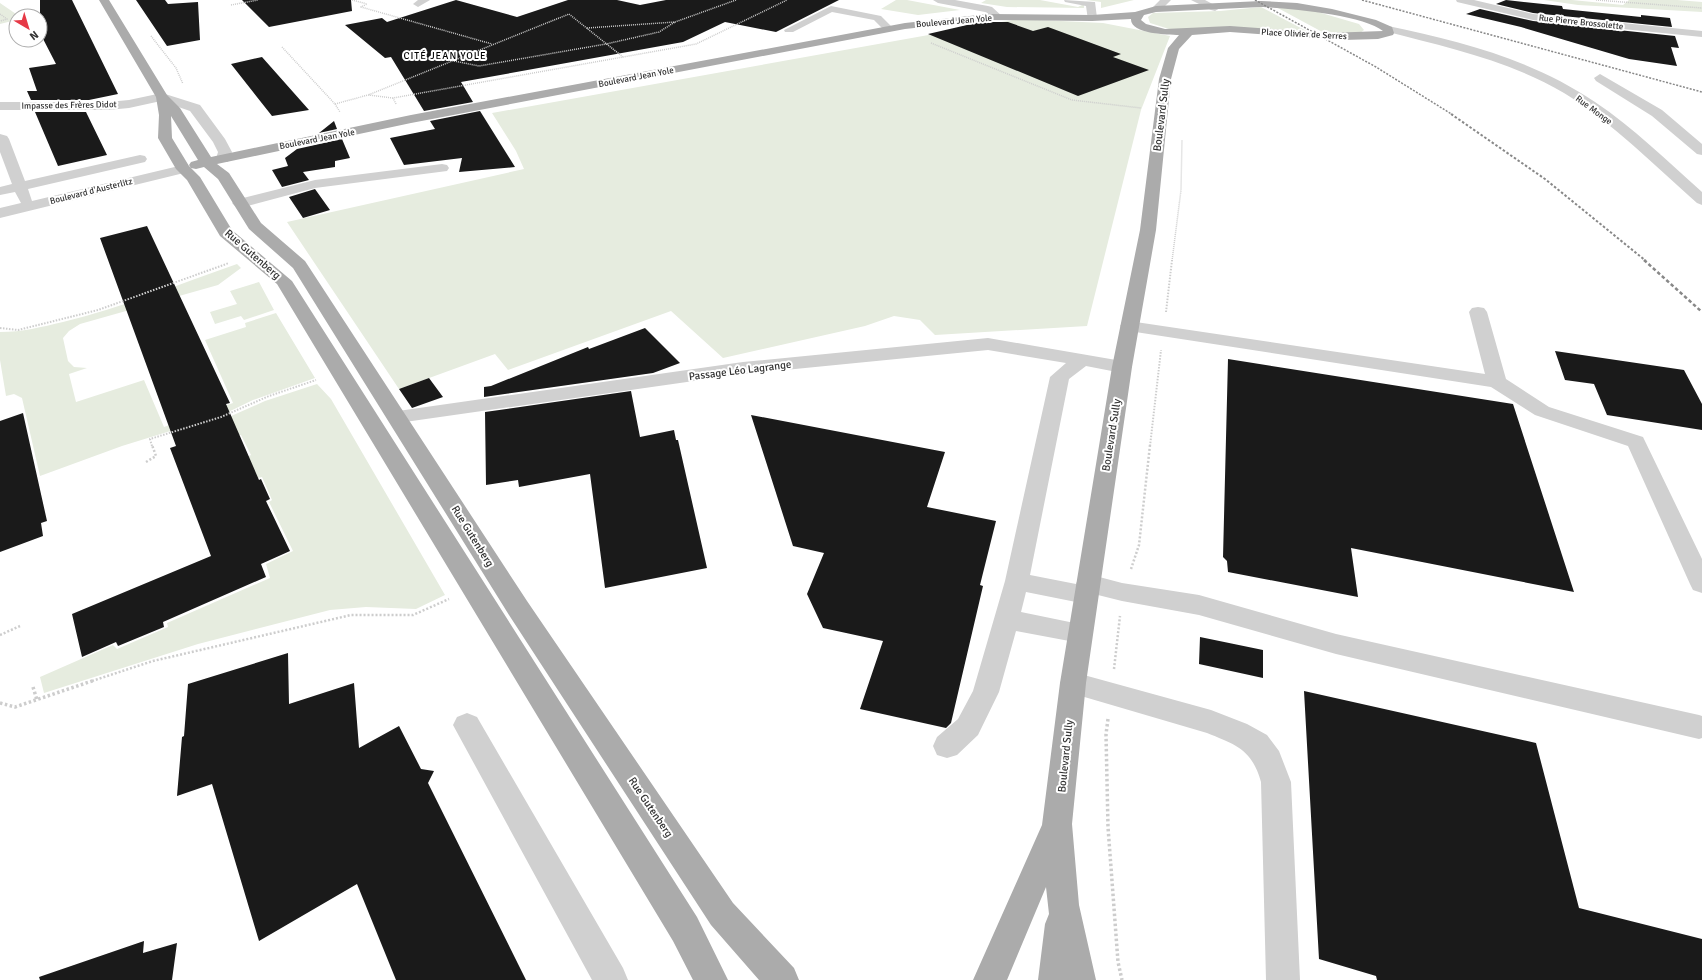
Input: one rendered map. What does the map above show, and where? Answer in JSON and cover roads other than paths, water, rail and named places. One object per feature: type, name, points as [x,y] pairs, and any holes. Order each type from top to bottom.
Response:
[{"type":"main road","name":"Rue Gutenberg","points":[[104,0],[162,97],[175,111],[207,163],[224,176],[255,226],[299,265],[518,608],[722,914],[782,980]]},
{"type":"main road","points":[[1261,4],[1277,0]]},
{"type":"main road","points":[[1308,0],[1309,3],[1329,11]]},
{"type":"main road","name":"Place Olivier de Serres","points":[[1261,4],[1295,6],[1329,11],[1377,24],[1388,29],[1389,33],[1380,36],[1342,37],[1227,29],[1188,32],[1153,29],[1138,20],[1146,11],[1156,9],[1215,8],[1261,4]]},
{"type":"main road","name":"Boulevard Jean Yole","points":[[183,169],[411,119],[921,23],[998,17],[1138,20]]},
{"type":"main road","points":[[1153,29],[1174,48]]},
{"type":"main road","name":"Boulevard Sully","points":[[1079,980],[1063,904],[1057,824],[1073,683],[1122,367],[1148,230],[1165,79],[1174,48],[1188,32]]},
{"type":"main road","name":"Rue Gutenberg","points":[[162,97],[165,115],[165,138],[183,169],[193,177],[226,233],[284,281],[685,929],[711,980]]},
{"type":"main road","name":"Boulevard Sully","points":[[990,980],[1057,824]]},
{"type":"main road","name":"Boulevard Sully","points":[[1055,980],[1063,904]]},
{"type":"street","points":[[938,0],[988,9],[998,17]]},
{"type":"street","points":[[1069,0],[1091,4],[1092,18]]},
{"type":"street","points":[[1156,9],[1166,0]]},
{"type":"street","points":[[1196,0],[1215,8]]},
{"type":"street","name":"Rue Pierre Brossolette","points":[[1461,0],[1533,17],[1702,34]]},
{"type":"street","points":[[789,30],[831,9],[877,18],[890,29]]},
{"type":"street","name":"Rue Monge","points":[[1388,29],[1448,42],[1469,49],[1526,69],[1561,87],[1608,118],[1702,200]]},
{"type":"street","name":"Rue Monge","points":[[1342,37],[1418,41],[1469,49]]},
{"type":"street","points":[[1600,78],[1656,113],[1702,151]]},
{"type":"street","name":"Impasse des Frères Didot","points":[[0,106],[108,106],[129,104],[162,97]]},
{"type":"street","points":[[162,97],[194,108],[220,142],[225,152],[223,159]]},
{"type":"street","points":[[0,138],[2,139],[28,207]]},
{"type":"street","points":[[0,191],[140,159]]},
{"type":"street","points":[[240,203],[315,184],[442,168]]},
{"type":"street","name":"Boulevard d'Austerlitz","points":[[0,213],[183,169]]},
{"type":"street","points":[[1478,312],[1497,382]]},
{"type":"street","points":[[1130,326],[1497,382],[1542,411],[1636,442],[1702,584]]},
{"type":"street","name":"Passage Léo Lagrange","points":[[398,418],[742,368],[988,344],[1122,367]]},
{"type":"street","points":[[947,746],[968,727],[986,692],[1016,581],[1060,378],[1082,360]]},
{"type":"street","points":[[1016,581],[1122,592],[1199,605],[1336,644],[1699,727]]},
{"type":"street","points":[[1006,619],[1080,634]]},
{"type":"street","points":[[1073,683],[1211,722],[1237,732],[1257,744],[1270,760],[1276,782],[1283,980]]},
{"type":"street","points":[[467,725],[611,980]]},
{"type":"railway","points":[[1255,0],[1376,67],[1453,115]]},
{"type":"railway","points":[[1362,0],[1702,92]]},
{"type":"railway","points":[[1451,114],[1545,179],[1646,261]]},
{"type":"railway","points":[[1644,260],[1702,312]]},
{"type":"district","name":"CITÉ JEAN YOLE","points":[[445,55]]}]
